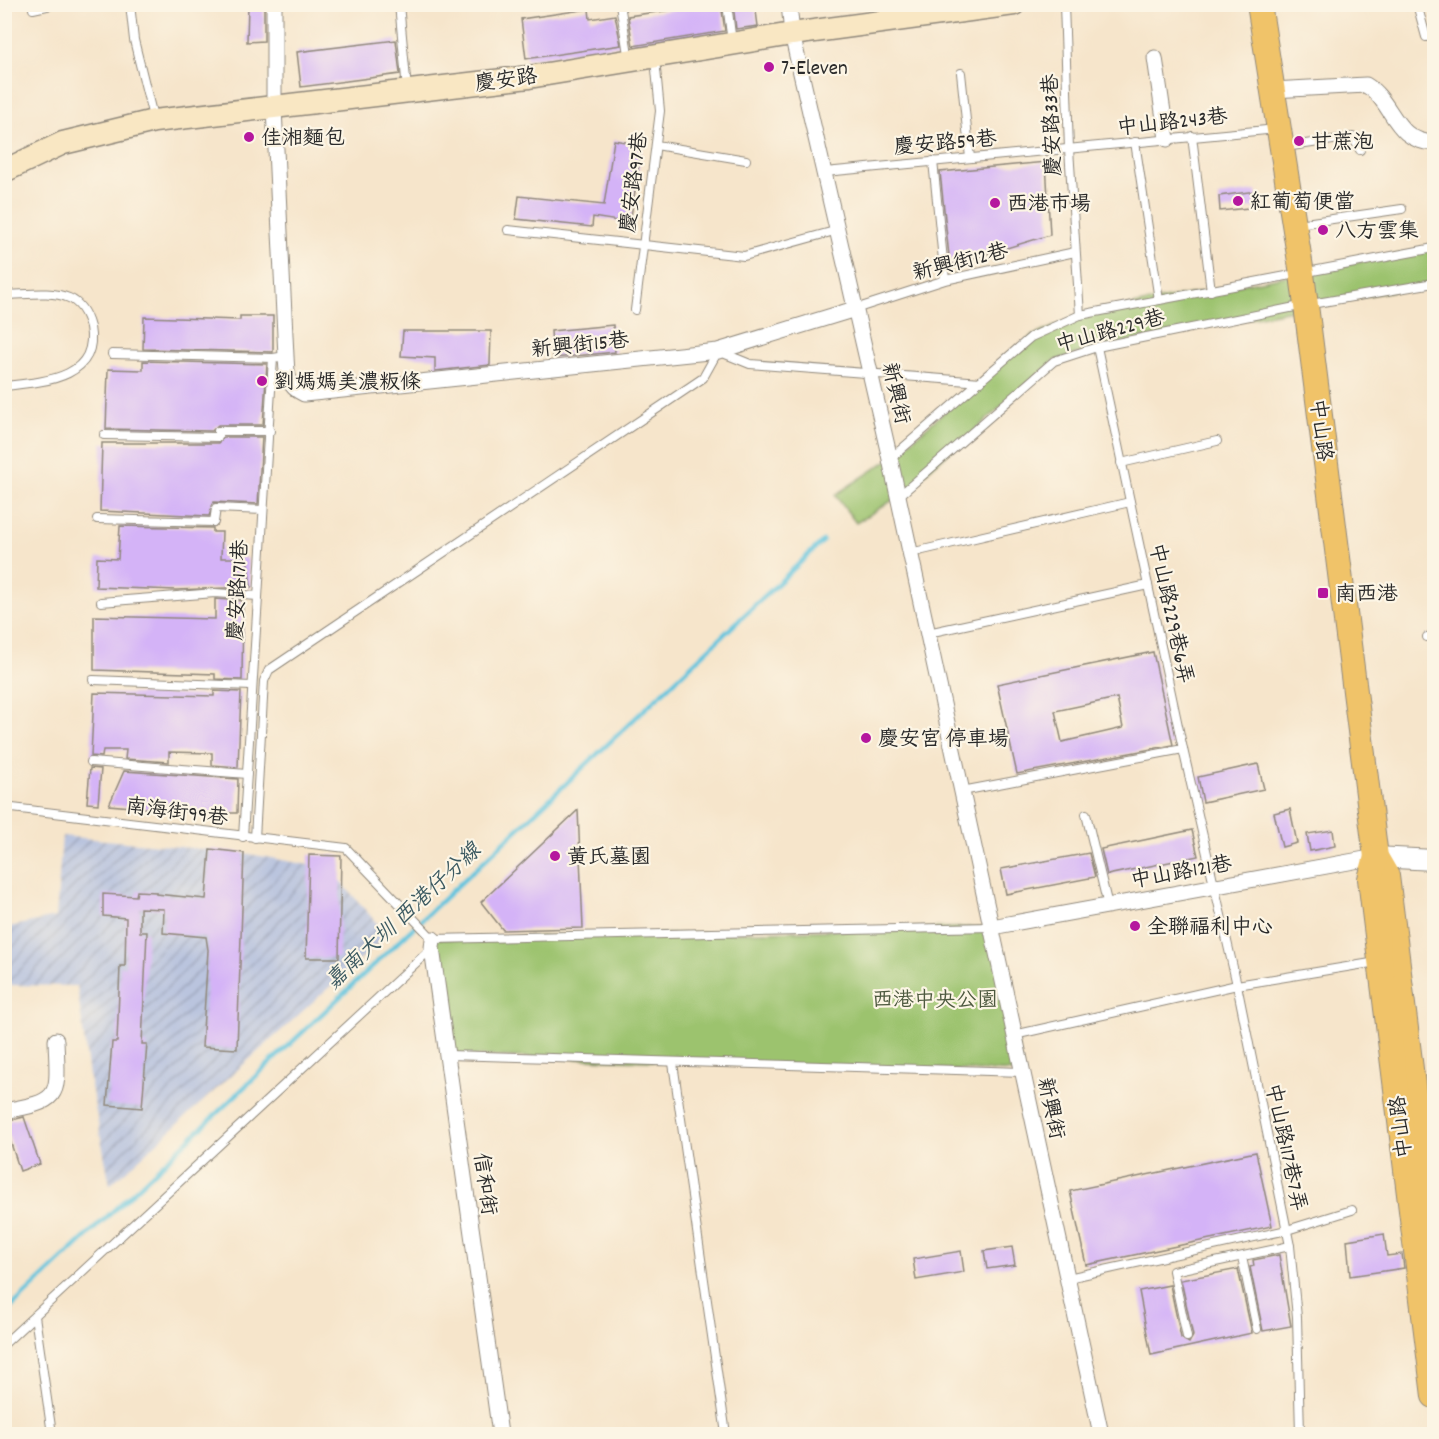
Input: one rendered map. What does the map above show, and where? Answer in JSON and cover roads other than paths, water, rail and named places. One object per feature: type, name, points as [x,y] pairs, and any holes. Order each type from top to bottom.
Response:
[{"type":"main road","name":"中山路","points":[[1259,4],[1302,274],[1376,857],[1370,879],[1380,962],[1417,1194],[1434,1254]]},
{"type":"main road","name":"慶安路","points":[[4,171],[63,142],[154,121],[407,92],[655,58],[792,34],[1000,5]]},
{"type":"main road","name":"中山路","points":[[1376,857],[1387,876],[1434,1396]]},
{"type":"street","name":"慶安路171巷","points":[[274,4],[279,357],[288,380]]},
{"type":"street","name":"新興街","points":[[789,4],[792,34],[871,372],[1101,1434]]},
{"type":"street","points":[[1155,58],[1167,139]]},
{"type":"street","points":[[1272,90],[1366,85],[1378,92],[1401,131],[1434,143]]},
{"type":"street","name":"新興街15巷","points":[[288,380],[294,389],[304,394],[718,351],[855,309]]},
{"type":"street","points":[[1376,857],[1434,860]]},
{"type":"street","name":"中山路121巷","points":[[993,927],[1376,857]]},
{"type":"street","name":"信和街","points":[[433,943],[500,1434]]},
{"type":"street","points":[[4,1111],[40,1105],[52,1097],[57,1082],[56,1040]]},
{"type":"lane","points":[[33,9],[56,4]]},
{"type":"lane","points":[[130,4],[134,40],[154,121]]},
{"type":"lane","points":[[399,4],[407,92]]},
{"type":"lane","points":[[620,4],[629,61]]},
{"type":"lane","points":[[727,4],[732,45]]},
{"type":"lane","name":"慶安路33巷","points":[[1064,4],[1069,149],[1080,315]]},
{"type":"lane","points":[[1417,4],[1426,37]]},
{"type":"lane","name":"慶安路97巷","points":[[634,310],[660,111],[655,58]]},
{"type":"lane","points":[[961,73],[970,158]]},
{"type":"lane","points":[[1192,136],[1211,291]]},
{"type":"lane","name":"中山路243巷","points":[[1069,149],[1192,136],[1279,138],[1353,136],[1360,150]]},
{"type":"lane","points":[[1135,142],[1159,300]]},
{"type":"lane","points":[[656,145],[746,160]]},
{"type":"lane","name":"慶安路59巷","points":[[825,172],[1069,149]]},
{"type":"lane","points":[[933,161],[945,280]]},
{"type":"lane","points":[[1294,225],[1402,208]]},
{"type":"lane","points":[[508,230],[744,256],[838,230]]},
{"type":"lane","points":[[890,459],[1031,336],[1080,315],[1434,248]]},
{"type":"lane","name":"新興街12巷","points":[[855,309],[945,280],[1075,252]]},
{"type":"lane","name":"中山路229巷","points":[[898,497],[1054,361],[1097,347],[1305,305],[1434,283]]},
{"type":"lane","points":[[4,295],[59,295],[72,299],[88,318],[92,342],[84,358],[70,374],[54,381],[4,386]]},
{"type":"lane","name":"中山路229巷6弄","points":[[1097,347],[1183,749],[1215,886]]},
{"type":"lane","points":[[255,838],[264,681],[269,670],[703,378],[718,351],[750,364],[981,382]]},
{"type":"lane","points":[[112,354],[279,357]]},
{"type":"lane","name":"慶安路171巷","points":[[243,837],[263,510],[279,357]]},
{"type":"lane","points":[[104,435],[218,437],[218,431],[270,431]]},
{"type":"lane","points":[[1121,463],[1217,441]]},
{"type":"lane","points":[[910,553],[1130,502]]},
{"type":"lane","points":[[97,519],[214,522],[216,508],[263,510]]},
{"type":"lane","points":[[928,633],[1148,585]]},
{"type":"lane","points":[[101,602],[215,593],[258,596]]},
{"type":"lane","points":[[93,680],[252,686]]},
{"type":"lane","points":[[962,791],[1183,749]]},
{"type":"lane","points":[[91,762],[247,774]]},
{"type":"lane","name":"南海街99巷","points":[[4,807],[346,848],[408,912],[433,943]]},
{"type":"lane","points":[[1086,814],[1108,906]]},
{"type":"lane","name":"中山路117巷7弄","points":[[1215,886],[1290,1246],[1297,1317],[1300,1434]]},
{"type":"lane","points":[[4,1344],[433,943],[993,927]]},
{"type":"lane","points":[[1014,1035],[1237,985],[1380,962]]},
{"type":"lane","points":[[448,1055],[1023,1072]]},
{"type":"lane","points":[[673,1063],[726,1434]]},
{"type":"lane","points":[[1068,1278],[1287,1230],[1352,1210]]},
{"type":"lane","points":[[1187,1337],[1173,1271],[1290,1246]]},
{"type":"lane","points":[[1242,1257],[1257,1329]]},
{"type":"lane","points":[[35,1316],[52,1434]]},
{"type":"waterway","name":"嘉南大圳 西港仔分線","points":[[4,1314],[823,541]]},
{"type":"place","name":"7-Eleven","points":[[769,67]]},
{"type":"place","name":"佳湘麵包","points":[[249,137]]},
{"type":"place","name":"甘蔗泡","points":[[1299,141]]},
{"type":"place","name":"紅葡萄便當","points":[[1238,201]]},
{"type":"place","name":"西港市場","points":[[995,203]]},
{"type":"place","name":"八方雲集","points":[[1323,230]]},
{"type":"place","name":"劉媽媽美濃粄條","points":[[262,381]]},
{"type":"place","name":"南西港","points":[[1323,593]]},
{"type":"place","name":"慶安宮 停車場","points":[[866,738]]},
{"type":"place","name":"黃氏墓園","points":[[555,856]]},
{"type":"place","name":"全聯福利中心","points":[[1135,926]]},
{"type":"park label","name":"西港中央公園","points":[[935,999]]}]
